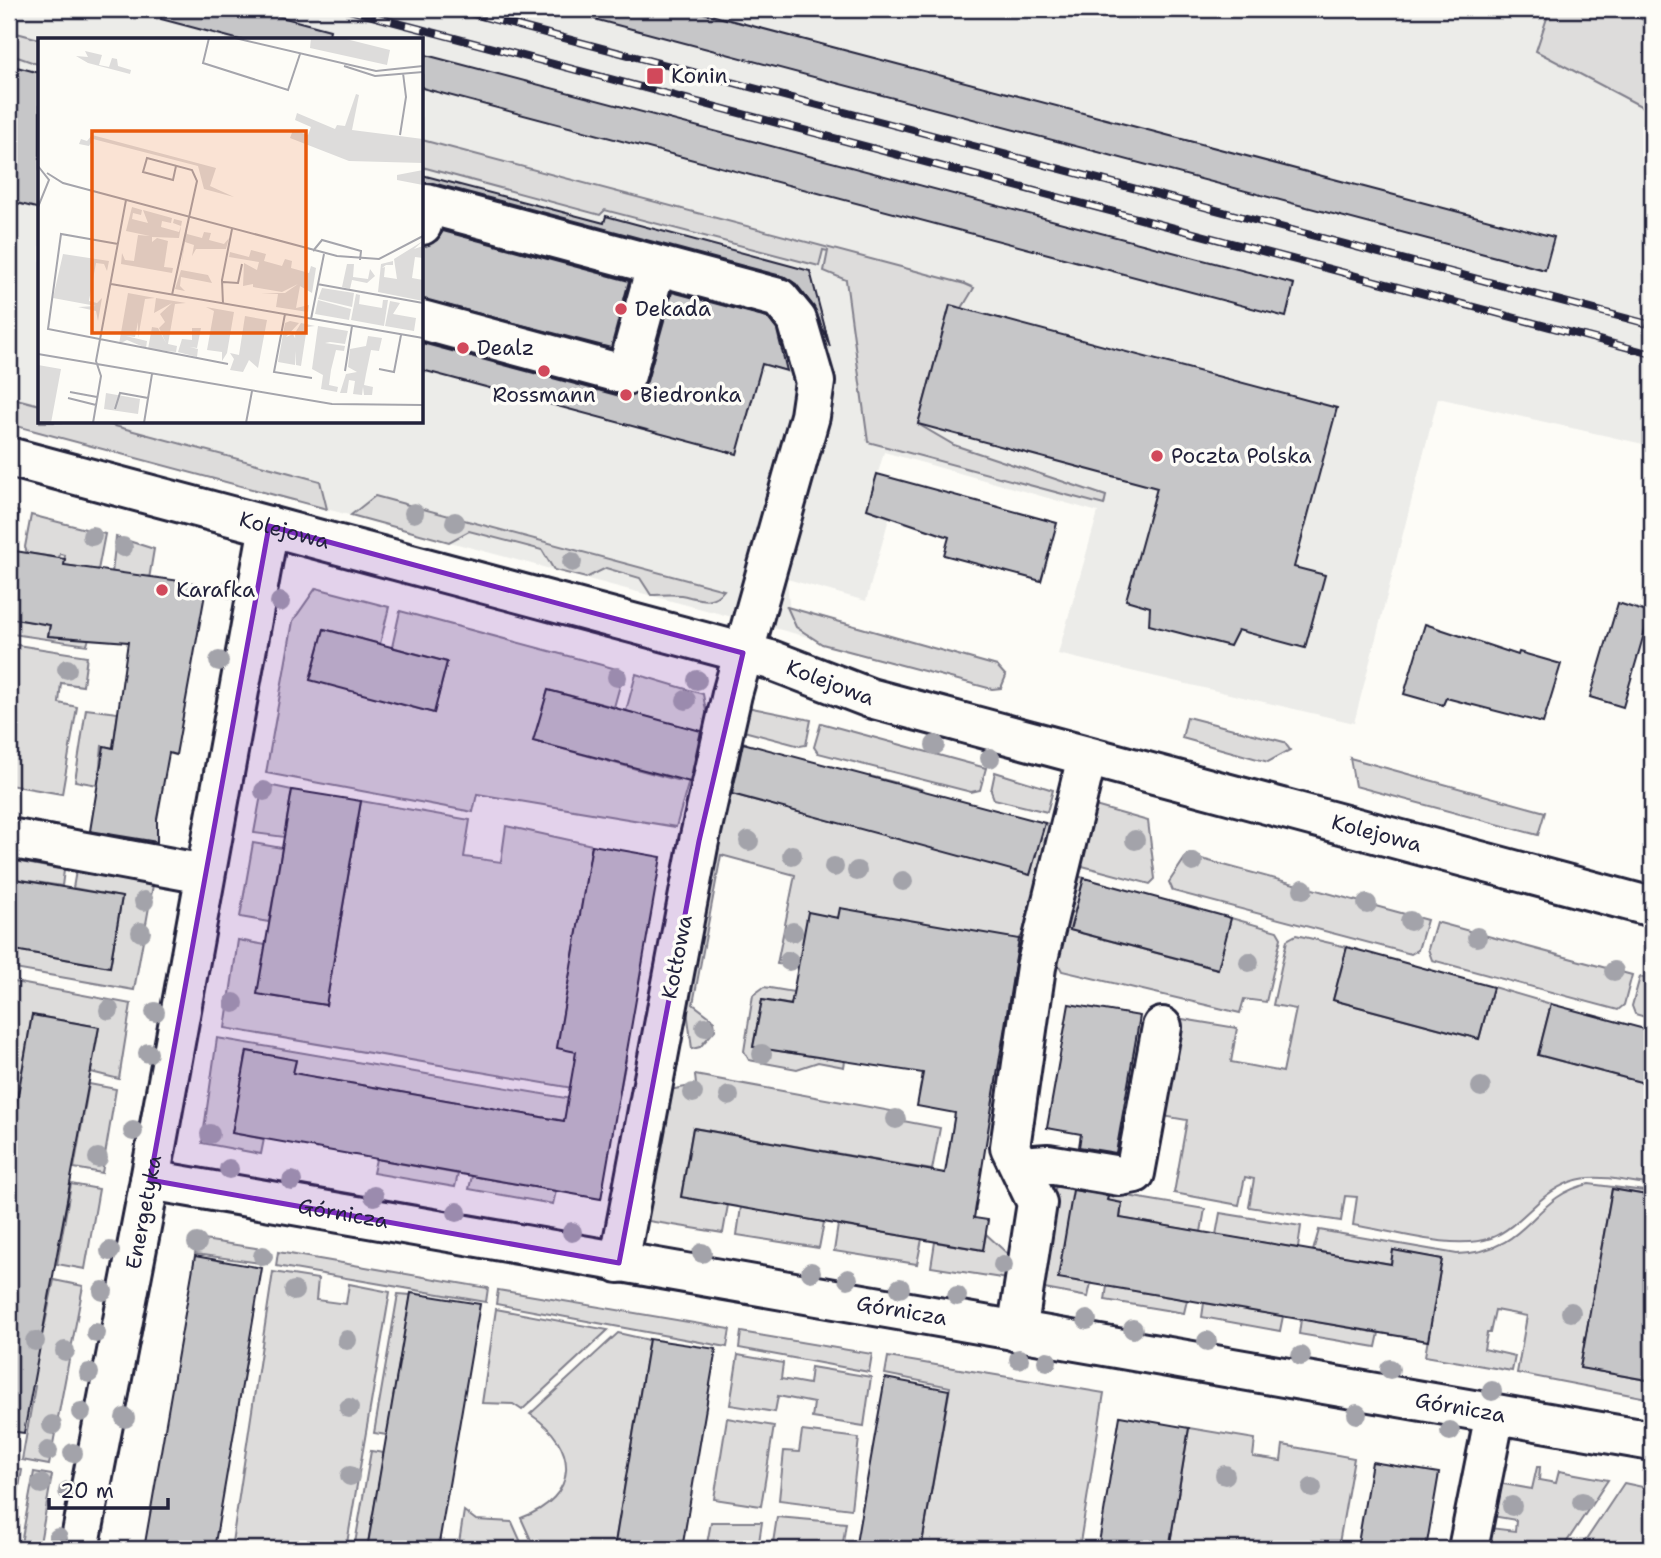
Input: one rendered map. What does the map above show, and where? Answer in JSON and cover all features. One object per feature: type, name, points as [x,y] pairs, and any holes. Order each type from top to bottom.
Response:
[{"type":"street","name":"Kotłowa","points":[[424,217],[427,204],[779,298],[797,320],[815,382],[810,416],[743,653],[699,841],[619,1263]]},
{"type":"street","points":[[424,321],[626,375],[656,266]]},
{"type":"street","name":"Kolejowa","points":[[9,457],[771,660],[870,698],[1652,907]]},
{"type":"street","name":"Energetyka","points":[[79,1549],[150,1180],[269,526]]},
{"type":"street","points":[[1017,1332],[1037,1203],[1010,1147],[1036,967],[1087,757]]},
{"type":"street","points":[[9,838],[204,874]]},
{"type":"street","points":[[1020,1166],[1048,1164],[1119,1176],[1135,1173],[1162,1027]]},
{"type":"street","name":"Górnicza","points":[[150,1180],[1652,1441]]},
{"type":"street","points":[[1468,1549],[1495,1414]]},
{"type":"highlighted area","points":[[269,526],[743,653],[699,841],[619,1263],[150,1180]]},
{"type":"shaded area","points":[[9,9],[1550,9],[1537,51],[1652,112],[1652,446],[1438,398],[1354,723],[1058,654],[1098,512],[884,452],[868,508],[890,515],[866,601],[787,579],[790,617],[808,637],[9,424]]},
{"type":"shaded area","points":[[1550,9],[1615,9],[1652,23],[1652,112],[1536,51]]},
{"type":"shaded area","points":[[1615,9],[1652,9],[1652,23]]},
{"type":"shaded area","points":[[9,31],[38,39],[38,64],[9,54]]},
{"type":"shaded area","points":[[424,141],[974,288],[962,308],[950,306],[918,424],[954,445],[1106,496],[1104,505],[868,442],[846,280],[824,271],[828,251],[823,250],[819,266],[605,210],[600,215],[424,168]]},
{"type":"shaded area","points":[[9,397],[38,404],[38,424],[107,424],[320,481],[327,509],[9,424]]},
{"type":"shaded area","points":[[375,496],[724,590],[709,599],[651,595],[640,578],[606,568],[586,578],[554,570],[542,550],[469,531],[449,542],[351,515]]},
{"type":"shaded area","points":[[9,509],[19,512],[12,550],[9,550]]},
{"type":"shaded area","points":[[31,515],[105,534],[98,570],[64,565],[65,555],[60,554],[59,558],[27,553],[25,547]]},
{"type":"shaded area","points":[[116,537],[154,549],[149,579],[112,573]]},
{"type":"shaded area","points":[[316,588],[389,607],[380,644],[324,629],[310,679],[434,713],[447,662],[392,647],[400,611],[624,671],[614,707],[548,690],[534,741],[680,781],[694,730],[626,711],[636,674],[703,694],[707,717],[676,827],[477,794],[473,812],[266,773],[293,621]]},
{"type":"shaded area","points":[[787,607],[997,666],[1006,676],[1001,688],[992,689],[822,644],[796,627]]},
{"type":"shaded area","points":[[14,619],[50,625],[48,636],[89,638],[87,645],[12,634]]},
{"type":"shaded area","points":[[11,644],[87,656],[83,686],[61,683],[59,703],[77,707],[62,794],[9,785]]},
{"type":"shaded area","points":[[747,707],[811,720],[806,745],[800,746],[736,729]]},
{"type":"shaded area","points":[[86,709],[118,713],[113,748],[102,746],[98,785],[75,781]]},
{"type":"shaded area","points":[[1187,717],[1284,742],[1290,750],[1268,762],[1182,738]]},
{"type":"shaded area","points":[[821,723],[986,768],[980,790],[971,792],[818,753],[814,747]]},
{"type":"shaded area","points":[[732,739],[746,743],[732,794],[855,827],[870,776],[921,789],[908,840],[1030,874],[1045,823],[1061,827],[1027,930],[1019,939],[838,918],[798,967],[777,964],[795,875],[721,855],[693,1004],[714,1020],[715,1030],[700,1047],[692,1049],[686,1002],[705,901],[708,901],[711,887],[708,885]]},
{"type":"shaded area","points":[[1350,758],[1545,812],[1538,835],[1355,786]]},
{"type":"shaded area","points":[[995,772],[1053,790],[1047,812],[994,799],[991,791]]},
{"type":"shaded area","points":[[263,784],[292,790],[284,837],[254,833]]},
{"type":"shaded area","points":[[361,801],[470,820],[464,857],[501,862],[506,826],[592,845],[557,1048],[626,1060],[619,1096],[225,1028],[238,940],[266,945],[258,994],[326,1005]]},
{"type":"shaded area","points":[[1088,804],[1148,821],[1155,879],[1150,884],[1071,863]]},
{"type":"shaded area","points":[[253,843],[282,848],[269,922],[240,917]]},
{"type":"shaded area","points":[[1187,855],[1427,920],[1418,950],[1411,954],[1173,891],[1169,882]]},
{"type":"shaded area","points":[[9,860],[64,870],[62,886],[9,878]]},
{"type":"shaded area","points":[[76,871],[153,885],[134,990],[9,968],[9,949],[110,967],[122,897],[73,888]]},
{"type":"shaded area","points":[[1068,873],[1084,878],[1070,930],[1217,969],[1231,918],[1277,931],[1281,938],[1266,1002],[1244,999],[1240,1013],[1062,971],[1050,949]]},
{"type":"shaded area","points":[[1436,922],[1632,975],[1624,1005],[1618,1010],[1432,960],[1428,949]]},
{"type":"shaded area","points":[[1296,935],[1347,947],[1333,1000],[1479,1039],[1493,987],[1551,1004],[1538,1055],[1652,1085],[1652,1185],[1603,1178],[1576,1180],[1549,1194],[1497,1235],[1459,1242],[1423,1239],[1353,1225],[1357,1197],[1345,1196],[1341,1221],[1249,1207],[1254,1179],[1245,1177],[1239,1205],[1174,1193],[1187,1120],[1163,1116],[1182,1019],[1237,1028],[1231,1062],[1283,1072],[1296,1009],[1273,1005],[1287,940]]},
{"type":"shaded area","points":[[1640,977],[1652,980],[1652,1019],[1635,1014],[1632,1006]]},
{"type":"shaded area","points":[[9,981],[131,1004],[119,1079],[91,1072],[99,1027],[32,1015],[9,1146]]},
{"type":"shaded area","points":[[764,987],[824,997],[822,1010],[762,1000],[753,1047],[845,1061],[844,1067],[818,1062],[797,1069],[749,1060],[744,1051],[753,995]]},
{"type":"shaded area","points":[[217,1038],[618,1107],[615,1115],[564,1121],[293,1073],[296,1061],[247,1051],[232,1133],[264,1139],[261,1154],[202,1143]]},
{"type":"shaded area","points":[[695,1075],[902,1113],[903,1121],[940,1128],[932,1170],[693,1128],[681,1197],[728,1205],[723,1233],[648,1221],[664,1091],[696,1085]]},
{"type":"shaded area","points":[[89,1084],[116,1089],[102,1173],[74,1168]]},
{"type":"shaded area","points":[[376,1159],[458,1174],[455,1187],[373,1173]]},
{"type":"shaded area","points":[[472,1176],[556,1191],[553,1204],[469,1189]]},
{"type":"shaded area","points":[[71,1184],[99,1189],[85,1269],[57,1264]]},
{"type":"shaded area","points":[[1056,1184],[1205,1209],[1201,1232],[1120,1218],[1122,1203],[1073,1195],[1091,1283],[1088,1297],[1039,1288]]},
{"type":"shaded area","points":[[1589,1184],[1652,1192],[1652,1196],[1612,1189],[1580,1368],[1647,1380],[1652,1353],[1652,1399],[1517,1373],[1527,1316],[1495,1310],[1490,1333],[1487,1333],[1484,1349],[1515,1356],[1512,1371],[1425,1356],[1442,1259],[1393,1251],[1391,1264],[1313,1251],[1319,1230],[1457,1254],[1482,1251],[1501,1244],[1516,1234],[1569,1190]]},
{"type":"shaded area","points":[[741,1207],[824,1222],[819,1248],[737,1235]]},
{"type":"shaded area","points":[[1220,1213],[1301,1226],[1298,1248],[1216,1235]]},
{"type":"shaded area","points":[[838,1225],[922,1239],[917,1264],[834,1251]]},
{"type":"shaded area","points":[[986,1234],[1011,1257],[1014,1280],[931,1267],[935,1242],[983,1250]]},
{"type":"shaded area","points":[[197,1239],[269,1250],[267,1264],[195,1254]]},
{"type":"shaded area","points":[[278,1252],[488,1288],[486,1302],[276,1266]]},
{"type":"shaded area","points":[[273,1272],[318,1279],[316,1300],[346,1304],[349,1284],[390,1292],[346,1549],[231,1549]]},
{"type":"shaded area","points":[[54,1280],[83,1286],[49,1465],[22,1460],[35,1386],[9,1381],[9,1360],[35,1365],[38,1351],[9,1345],[9,1322],[44,1328]]},
{"type":"shaded area","points":[[1107,1286],[1187,1300],[1184,1313],[1105,1300]]},
{"type":"shaded area","points":[[498,1290],[730,1329],[727,1347],[496,1304]]},
{"type":"shaded area","points":[[398,1294],[411,1295],[387,1435],[374,1433]]},
{"type":"shaded area","points":[[1204,1303],[1283,1316],[1280,1331],[1202,1317]]},
{"type":"shaded area","points":[[496,1309],[608,1330],[522,1410],[513,1404],[482,1403]]},
{"type":"shaded area","points":[[1301,1319],[1379,1333],[1376,1347],[1299,1334]]},
{"type":"shaded area","points":[[741,1332],[872,1354],[869,1372],[739,1348]]},
{"type":"shaded area","points":[[618,1333],[649,1340],[614,1549],[535,1549],[521,1518],[540,1509],[554,1498],[563,1485],[566,1470],[558,1441],[530,1414]]},
{"type":"shaded area","points":[[738,1355],[783,1363],[781,1379],[809,1384],[811,1367],[871,1377],[864,1426],[812,1418],[814,1403],[778,1396],[775,1412],[730,1405]]},
{"type":"shaded area","points":[[888,1357],[1104,1393],[1079,1549],[921,1549],[950,1387],[885,1374]]},
{"type":"shaded area","points":[[727,1418],[774,1426],[761,1506],[714,1499]]},
{"type":"shaded area","points":[[1189,1428],[1255,1439],[1253,1457],[1281,1461],[1283,1445],[1354,1458],[1338,1549],[1169,1549]]},
{"type":"shaded area","points":[[802,1431],[859,1438],[851,1509],[779,1500],[784,1451],[799,1452]]},
{"type":"shaded area","points":[[371,1451],[384,1453],[367,1549],[354,1549]]},
{"type":"shaded area","points":[[1537,1467],[1540,1467],[1539,1480],[1556,1483],[1559,1471],[1608,1480],[1562,1549],[1486,1549],[1490,1528],[1515,1531],[1516,1520],[1492,1516],[1498,1483],[1532,1489]]},
{"type":"shaded area","points":[[9,1468],[22,1470],[10,1540],[9,1540]]},
{"type":"shaded area","points":[[34,1472],[52,1475],[39,1549],[20,1549]]},
{"type":"shaded area","points":[[1624,1483],[1652,1489],[1652,1549],[1580,1549]]},
{"type":"shaded area","points":[[464,1511],[476,1520],[512,1522],[524,1549],[458,1549]]},
{"type":"shaded area","points":[[777,1517],[846,1523],[842,1549],[772,1549]]},
{"type":"shaded area","points":[[711,1522],[762,1522],[758,1549],[706,1549]]},
{"type":"building","points":[[162,9],[251,9],[330,30],[328,38],[232,38],[161,19]]},
{"type":"building","points":[[596,9],[688,9],[1554,237],[1545,270],[594,19]]},
{"type":"building","points":[[424,55],[1294,284],[1286,317],[424,89]]},
{"type":"building","points":[[9,65],[38,72],[38,208],[9,201]]},
{"type":"building","points":[[424,176],[604,223],[606,216],[810,271],[830,347],[814,307],[796,284],[785,277],[433,183],[424,183]]},
{"type":"building","points":[[443,231],[629,281],[611,348],[424,300],[424,245],[437,240]]},
{"type":"building","points":[[672,292],[767,317],[777,330],[787,371],[762,364],[737,454],[424,371],[424,344],[620,396],[632,396],[642,390],[647,381]]},
{"type":"building","name":"Poczta Polska","points":[[950,305],[1337,408],[1294,567],[1325,575],[1305,648],[1238,630],[1230,646],[1149,625],[1150,607],[1126,600],[1157,488],[918,424]]},
{"type":"building","points":[[877,474],[1057,523],[1041,581],[944,555],[949,537],[867,509]]},
{"type":"building","points":[[9,550],[65,559],[64,565],[195,583],[193,592],[205,594],[176,755],[169,753],[157,819],[157,842],[90,831],[104,746],[113,748],[128,642],[48,636],[50,625],[9,618]]},
{"type":"building","points":[[1618,603],[1650,613],[1623,707],[1590,697]]},
{"type":"building","points":[[1425,624],[1518,655],[1519,652],[1561,664],[1543,723],[1446,698],[1443,705],[1404,694]]},
{"type":"building","points":[[324,629],[447,662],[434,713],[310,680]]},
{"type":"building","points":[[548,690],[701,731],[690,782],[533,741]]},
{"type":"building","points":[[743,743],[1045,823],[1030,875],[732,794]]},
{"type":"building","points":[[292,790],[361,801],[326,1005],[257,994]]},
{"type":"building","points":[[592,845],[661,857],[601,1199],[232,1133],[247,1051],[296,1060],[293,1073],[564,1121],[576,1052],[557,1048]]},
{"type":"building","points":[[9,878],[122,897],[110,967],[9,949]]},
{"type":"building","points":[[1084,878],[1231,918],[1218,969],[1070,930]]},
{"type":"building","points":[[840,908],[1019,939],[974,1218],[988,1220],[983,1250],[681,1197],[693,1128],[945,1173],[955,1113],[917,1106],[923,1073],[753,1047],[762,1000],[791,1005],[808,912],[838,918]]},
{"type":"building","points":[[1347,947],[1493,987],[1479,1039],[1333,1000]]},
{"type":"building","points":[[1069,1004],[1140,1016],[1116,1153],[1079,1147],[1081,1134],[1047,1128]]},
{"type":"building","points":[[1551,1004],[1652,1031],[1652,1085],[1538,1055]]},
{"type":"building","points":[[32,1015],[99,1027],[24,1433],[9,1431],[9,1146]]},
{"type":"building","points":[[1612,1189],[1652,1196],[1652,1353],[1647,1380],[1580,1368]]},
{"type":"building","points":[[1073,1190],[1108,1196],[1107,1200],[1122,1203],[1120,1218],[1391,1264],[1393,1250],[1442,1259],[1428,1341],[1058,1278]]},
{"type":"building","points":[[195,1256],[262,1268],[214,1549],[144,1549]]},
{"type":"building","points":[[411,1293],[480,1304],[438,1549],[367,1549]]},
{"type":"building","points":[[649,1339],[716,1349],[682,1549],[614,1549]]},
{"type":"building","points":[[885,1378],[949,1390],[921,1549],[855,1549]]},
{"type":"building","points":[[1120,1416],[1189,1428],[1169,1549],[1098,1549]]},
{"type":"building","points":[[1372,1462],[1439,1473],[1426,1549],[1357,1549]]},
{"type":"railway","points":[[345,9],[1652,354]]},
{"type":"railway","points":[[454,9],[1652,325]]},
{"type":"place","name":"Konin","points":[[655,76]]},
{"type":"place","name":"Dekada","points":[[621,309]]},
{"type":"place","name":"Dealz","points":[[463,348]]},
{"type":"place","name":"Rossmann","points":[[544,371]]},
{"type":"place","name":"Biedronka","points":[[626,395]]},
{"type":"place","name":"Poczta Polska","points":[[1157,456]]},
{"type":"place","name":"Karafka","points":[[162,590]]}]
